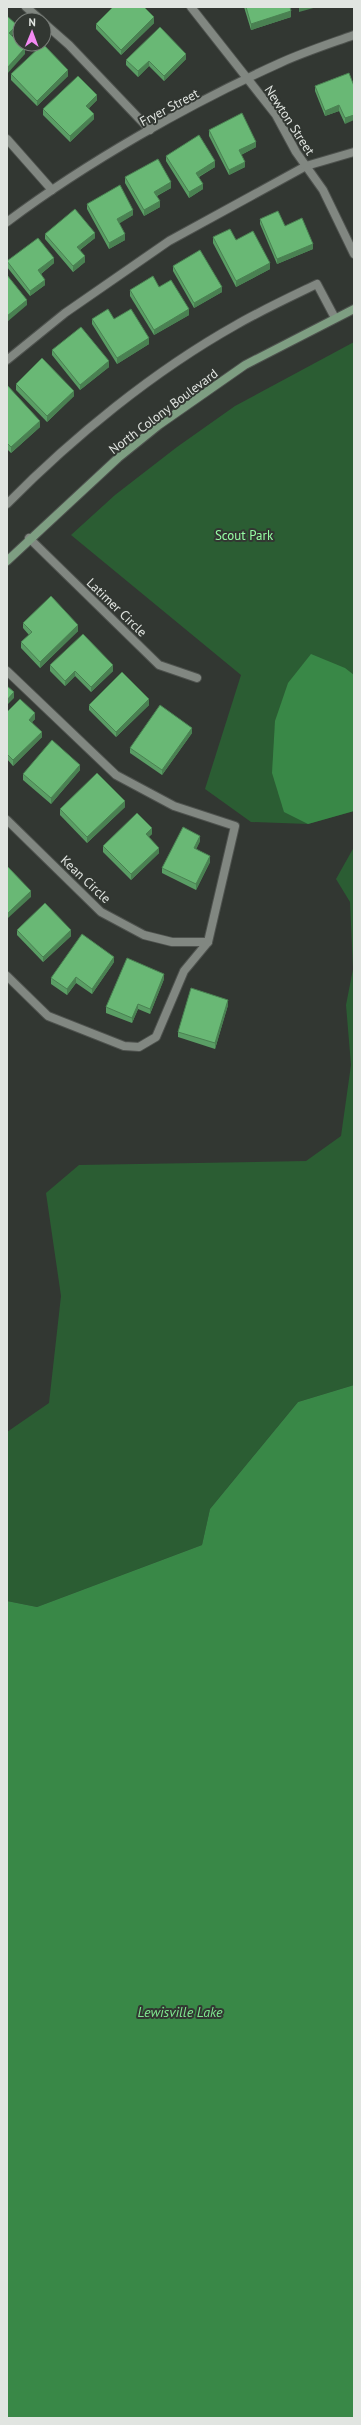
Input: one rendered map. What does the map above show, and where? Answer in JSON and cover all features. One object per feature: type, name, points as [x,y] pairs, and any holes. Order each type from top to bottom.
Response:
[{"type":"main road","name":"North Colony Boulevard","points":[[7,561],[30,538],[118,458],[159,425],[245,365],[354,309]]},
{"type":"street","name":"Newton Street","points":[[191,7],[248,78],[276,116],[306,166],[323,190],[354,254]]},
{"type":"street","points":[[52,30],[69,45],[150,130]]},
{"type":"street","name":"Fryer Street","points":[[7,222],[52,190],[150,130],[281,62],[354,35]]},
{"type":"street","points":[[7,139],[52,190]]},
{"type":"street","points":[[7,360],[65,313],[169,241],[306,166],[354,152]]},
{"type":"street","points":[[7,504],[68,446],[113,409],[154,378],[236,325],[317,284],[335,318]]},
{"type":"street","name":"Latimer Circle","points":[[30,538],[159,665],[197,678]]},
{"type":"street","points":[[7,671],[116,775],[174,806],[235,826],[208,942],[184,971],[156,1037],[139,1047],[124,1046],[48,1016],[7,976]]},
{"type":"street","name":"Kean Circle","points":[[7,820],[101,912],[144,935],[172,942],[208,942]]},
{"type":"green space","name":"Scout Park","points":[[354,342],[354,811],[308,824],[251,822],[205,789],[241,675],[71,535],[115,495],[177,447],[235,406]]},
{"type":"green space","points":[[354,847],[354,1385],[298,1402],[210,1509],[202,1545],[37,1607],[7,1601],[7,1432],[49,1403],[61,1296],[46,1193],[79,1165],[306,1161],[341,1136],[351,1065],[346,1005],[353,969],[350,902],[336,879]]},
{"type":"water","points":[[311,654],[345,668],[354,675],[354,811],[308,824],[284,812],[272,773],[275,721],[288,683]]},
{"type":"water","name":"Lewisville Lake","points":[[354,1385],[354,2418],[7,2418],[7,1601],[37,1607],[202,1545],[210,1509],[298,1402]]},
{"type":"building","points":[[113,7],[144,7],[154,17],[121,50],[96,24]]},
{"type":"building","points":[[246,7],[290,7],[291,11],[251,24]]},
{"type":"building","points":[[7,16],[12,20],[12,30],[9,33],[12,36],[12,52],[21,52],[7,68]]},
{"type":"building","points":[[160,27],[186,54],[164,76],[149,61],[138,71],[126,60]]},
{"type":"building","points":[[34,52],[51,52],[68,70],[37,101],[11,74]]},
{"type":"building","points":[[349,73],[354,86],[354,115],[345,118],[339,105],[325,111],[315,86]]},
{"type":"building","points":[[78,76],[97,95],[86,106],[94,114],[70,136],[43,109]]},
{"type":"building","points":[[242,113],[256,142],[239,150],[245,162],[229,170],[209,130]]},
{"type":"building","points":[[199,135],[215,161],[196,173],[203,184],[189,192],[166,156]]},
{"type":"building","points":[[158,159],[171,182],[154,192],[160,201],[144,210],[125,177]]},
{"type":"building","points":[[120,185],[133,210],[117,219],[125,234],[109,243],[87,204]]},
{"type":"building","points":[[75,209],[95,233],[77,247],[85,256],[73,266],[45,234]]},
{"type":"building","points":[[278,211],[285,226],[302,218],[313,244],[277,259],[260,219]]},
{"type":"building","points":[[230,229],[236,240],[253,231],[270,263],[236,281],[213,237]]},
{"type":"building","points":[[38,238],[54,258],[38,270],[45,280],[30,291],[7,261]]},
{"type":"building","points":[[200,250],[222,287],[194,303],[173,266]]},
{"type":"building","points":[[7,275],[27,300],[7,316]]},
{"type":"building","points":[[153,276],[159,287],[171,280],[189,309],[154,330],[130,290]]},
{"type":"building","points":[[108,309],[114,319],[131,309],[149,338],[117,358],[92,319]]},
{"type":"building","points":[[81,327],[109,361],[80,385],[52,350]]},
{"type":"building","points":[[42,358],[74,391],[47,416],[16,384]]},
{"type":"building","points":[[7,385],[40,421],[11,447],[7,443]]},
{"type":"building","points":[[51,596],[78,625],[40,662],[21,642],[32,632],[23,623]]},
{"type":"building","points":[[83,634],[113,665],[91,687],[75,671],[65,681],[50,665]]},
{"type":"building","points":[[122,672],[149,699],[116,732],[89,705]]},
{"type":"building","points":[[7,686],[14,692],[7,700]]},
{"type":"building","points":[[20,699],[35,713],[29,720],[42,732],[13,760],[7,754],[7,712]]},
{"type":"building","points":[[160,705],[192,728],[162,770],[130,748]]},
{"type":"building","points":[[52,740],[80,765],[51,798],[23,774]]},
{"type":"building","points":[[97,773],[125,801],[87,837],[60,809]]},
{"type":"building","points":[[137,813],[152,828],[146,834],[159,848],[131,874],[103,846]]},
{"type":"building","points":[[183,827],[200,836],[194,848],[210,856],[196,884],[162,868]]},
{"type":"building","points":[[7,866],[31,891],[8,913],[7,912]]},
{"type":"building","points":[[45,903],[71,930],[43,957],[17,930]]},
{"type":"building","points":[[82,934],[114,957],[92,989],[76,977],[67,989],[51,978]]},
{"type":"building","points":[[127,958],[164,974],[150,1009],[138,1004],[132,1018],[106,1007]]},
{"type":"building","points":[[191,988],[228,1000],[215,1043],[178,1032]]}]
